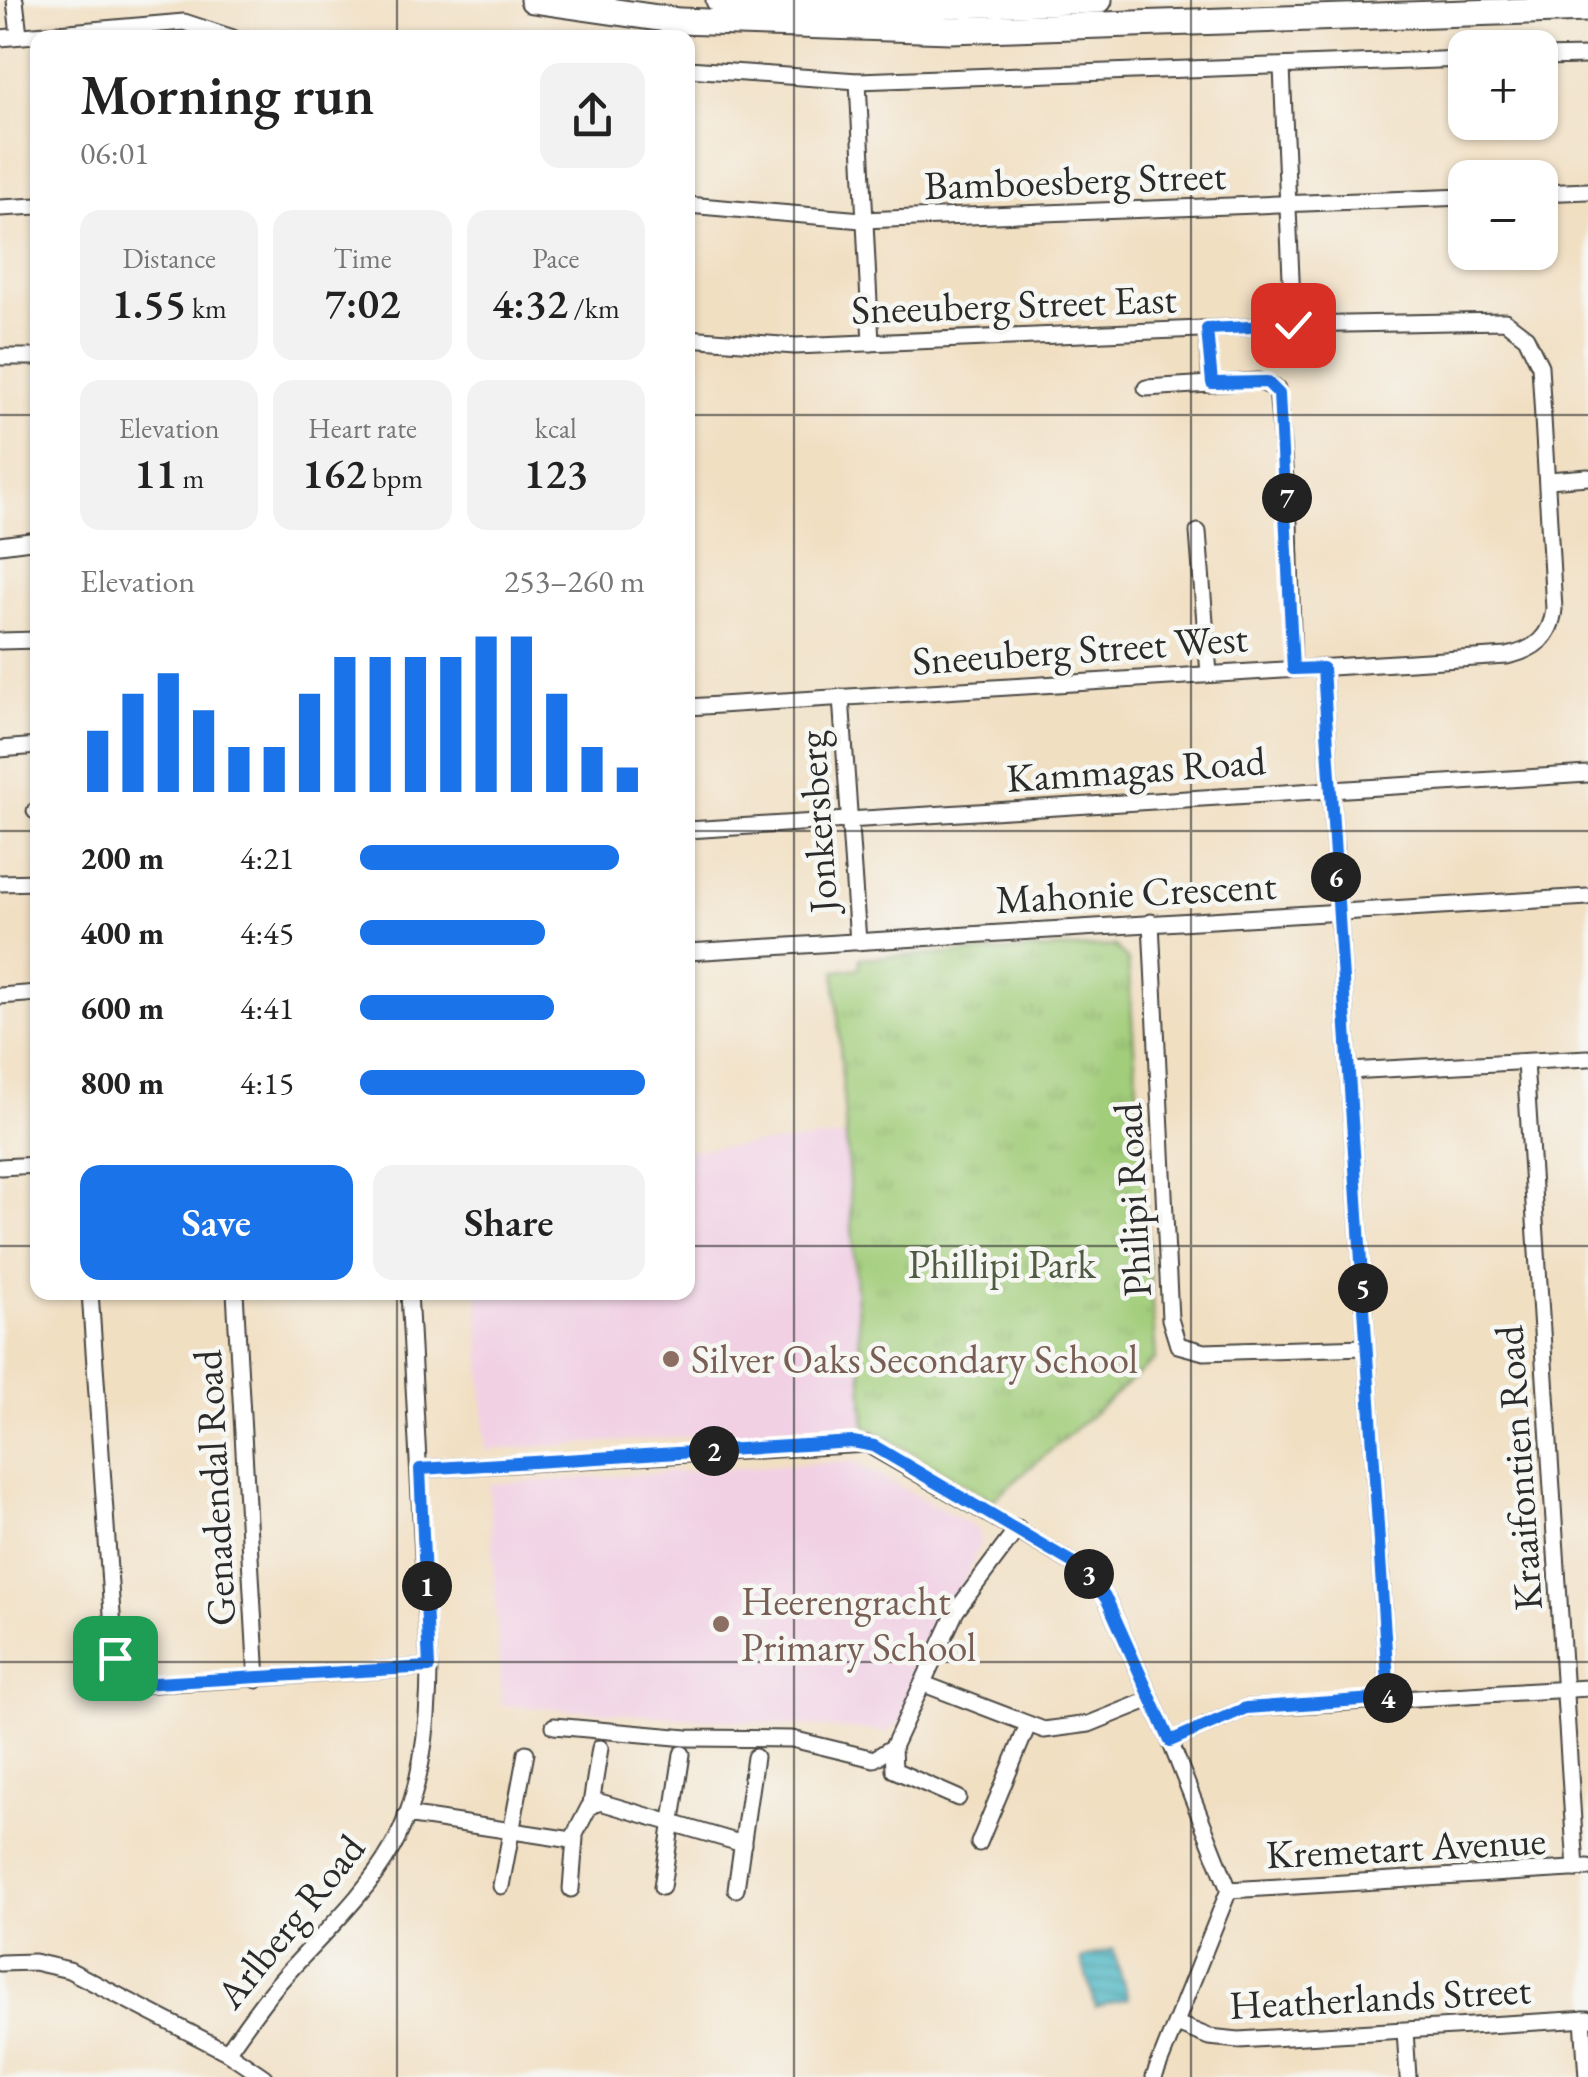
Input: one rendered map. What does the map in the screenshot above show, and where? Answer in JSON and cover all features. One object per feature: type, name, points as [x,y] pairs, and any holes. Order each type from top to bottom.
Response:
[{"type":"main road","points":[[533,0],[679,21],[914,30],[1588,9]]},
{"type":"main road","points":[[719,0],[861,6],[1099,0]]},
{"type":"street","points":[[15,0],[20,36]]},
{"type":"street","points":[[90,30],[184,22],[209,30]]},
{"type":"street","points":[[0,38],[30,35]]},
{"type":"street","points":[[1558,57],[1588,56]]},
{"type":"street","points":[[695,69],[858,80],[1448,60]]},
{"type":"street","points":[[1282,67],[1293,325]]},
{"type":"street","points":[[858,80],[871,343]]},
{"type":"street","points":[[1558,193],[1588,192]]},
{"type":"street","name":"Bamboesberg Street","points":[[695,205],[862,220],[1448,198]]},
{"type":"street","points":[[0,208],[30,206]]},
{"type":"street","name":"Sneeuberg Street East","points":[[695,339],[795,346],[1495,319],[1520,331],[1535,350],[1540,366],[1548,480]]},
{"type":"street","points":[[1207,329],[1212,383]]},
{"type":"street","points":[[0,357],[30,357]]},
{"type":"street","points":[[1146,388],[1267,382],[1279,394],[1293,669]]},
{"type":"street","points":[[1548,480],[1588,477]]},
{"type":"street","name":"Sneeuberg Street West","points":[[695,707],[1507,656],[1535,647],[1548,633],[1554,609],[1548,480]]},
{"type":"street","points":[[1198,532],[1209,674]]},
{"type":"street","points":[[0,545],[30,541]]},
{"type":"street","points":[[0,641],[30,640]]},
{"type":"street","points":[[1323,668],[1389,1698]]},
{"type":"street","name":"Jonkersberg","points":[[840,697],[858,942]]},
{"type":"street","points":[[0,749],[30,747]]},
{"type":"street","name":"Kammagas Road","points":[[695,830],[1588,774]]},
{"type":"street","points":[[0,883],[30,882]]},
{"type":"street","name":"Mahonie Crescent","points":[[695,952],[1588,896]]},
{"type":"street","name":"Philipi Road","points":[[1151,922],[1170,1319],[1178,1345],[1204,1352],[1366,1347]]},
{"type":"street","points":[[0,996],[30,994]]},
{"type":"street","points":[[1349,1071],[1588,1058]]},
{"type":"street","name":"Kraaifontien Road","points":[[1525,1062],[1565,1690],[1582,1869]]},
{"type":"street","points":[[0,1167],[30,1166]]},
{"type":"street","points":[[91,1300],[115,1658],[125,1680],[150,1684],[257,1680],[429,1667]]},
{"type":"street","name":"Genadendal Road","points":[[235,1300],[257,1680]]},
{"type":"street","name":"Arlberg Road","points":[[227,2052],[263,2001],[373,1876],[393,1847],[406,1815],[424,1734],[429,1667],[409,1300]]},
{"type":"street","points":[[420,1469],[853,1442],[874,1446],[1075,1562],[1098,1584],[1170,1741],[1228,1890],[1154,2077]]},
{"type":"street","points":[[958,1798],[894,1770],[893,1747],[956,1611],[1018,1528]]},
{"type":"street","points":[[924,1684],[1044,1730],[1074,1728],[1151,1698]]},
{"type":"street","points":[[1170,1741],[1246,1708],[1588,1688]]},
{"type":"street","points":[[554,1726],[687,1738],[792,1739],[874,1759],[893,1747]]},
{"type":"street","points":[[979,1843],[1028,1726]]},
{"type":"street","points":[[571,1890],[575,1838],[592,1804],[600,1748]]},
{"type":"street","points":[[501,1886],[526,1753]]},
{"type":"street","points":[[662,1887],[682,1754]]},
{"type":"street","points":[[736,1888],[756,1757]]},
{"type":"street","points":[[592,1804],[605,1803],[742,1844]]},
{"type":"street","points":[[406,1815],[575,1838]]},
{"type":"street","name":"Kremetart Avenue","points":[[1228,1890],[1582,1869]]},
{"type":"street","points":[[0,1963],[34,1962],[69,1970],[227,2052],[264,2077]]},
{"type":"street","points":[[1586,2019],[1587,2077]]},
{"type":"street","name":"Heatherlands Street","points":[[1178,2024],[1223,2040],[1586,2019]]},
{"type":"street","points":[[1405,2031],[1408,2077]]},
{"type":"shaded area","name":"Silver Oaks Secondary School","points":[[849,1136],[865,1425],[486,1450],[477,1300],[695,1300],[695,1149]]},
{"type":"shaded area","name":"Heerengracht Primary School","points":[[852,1461],[978,1529],[981,1543],[902,1722],[887,1732],[501,1705],[489,1484]]},
{"type":"green space","name":"Phillipi Park","points":[[1114,946],[1128,960],[1156,1359],[993,1500],[865,1425],[835,971],[859,968],[860,958]]},
{"type":"water","points":[[1113,1949],[1128,1998],[1096,2007],[1081,1959]]},
{"type":"place","name":"Silver Oaks Secondary School","points":[[671,1359]]},
{"type":"place","name":"Heerengracht Primary School","points":[[721,1624]]},
{"type":"route","points":[[115,1658],[125,1680],[139,1684],[429,1667],[420,1469],[853,1442],[874,1446],[1085,1570],[1107,1600],[1170,1741],[1246,1708],[1389,1698],[1323,668],[1293,669],[1289,522],[1279,394],[1276,386],[1267,382],[1212,383],[1207,329],[1293,325]]}]
